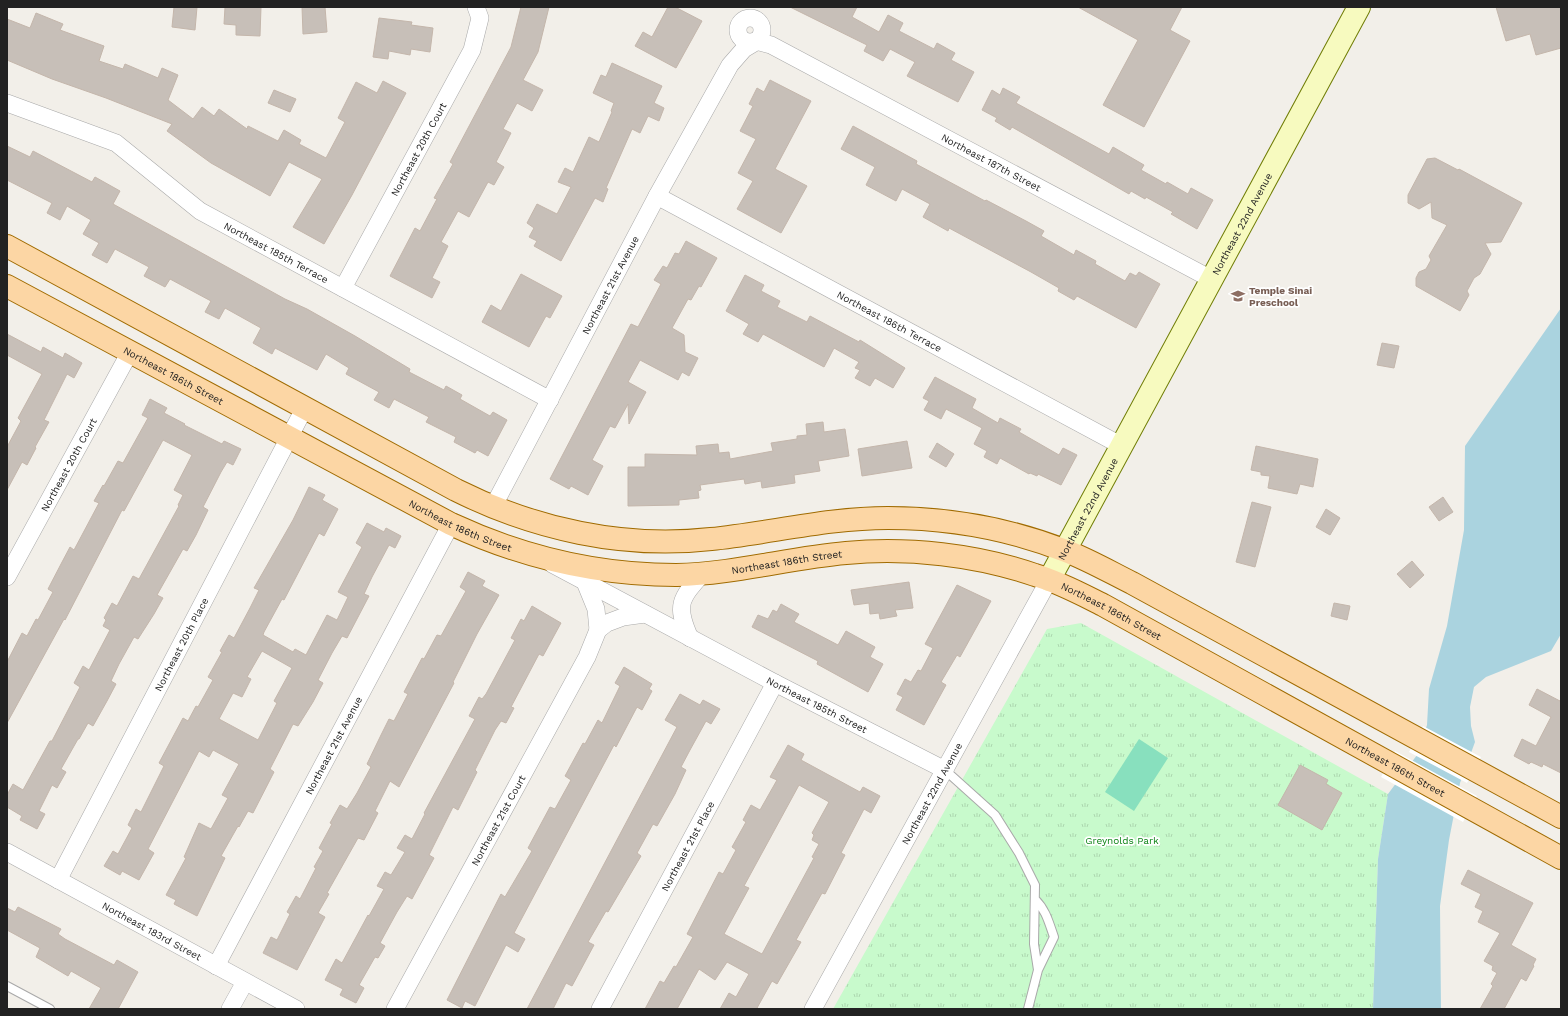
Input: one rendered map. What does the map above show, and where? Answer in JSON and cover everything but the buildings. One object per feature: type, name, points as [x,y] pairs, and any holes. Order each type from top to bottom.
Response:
[{"type":"main road","points":[[7,246],[456,490],[493,507],[556,528],[600,537],[641,541],[709,540],[844,520],[911,519],[980,527],[1018,536],[1065,551],[1132,583],[1561,817]]},
{"type":"main road","name":"Northeast 186th Street","points":[[7,286],[415,506],[495,544],[541,558],[599,570],[654,574],[704,573],[846,553],[906,552],[983,562],[1026,572],[1049,580],[1103,605],[1561,858]]},
{"type":"main road","points":[[415,506],[462,511],[493,507]]},
{"type":"main road","points":[[1335,732],[1351,702]]},
{"type":"street","name":"Northeast 20th Court","points":[[343,288],[472,50],[480,18],[476,7]]},
{"type":"street","points":[[741,26],[761,7]]},
{"type":"street","points":[[761,7],[761,37]]},
{"type":"street","name":"Northeast 22nd Avenue","points":[[813,1009],[946,770],[1359,7]]},
{"type":"street","points":[[741,26],[757,20],[761,37]]},
{"type":"street","points":[[741,26],[742,40],[761,37]]},
{"type":"street","name":"Northeast 21st Avenue","points":[[730,65],[741,26]]},
{"type":"street","name":"Northeast 187th Street","points":[[761,37],[1211,279]]},
{"type":"street","name":"Northeast 21st Avenue","points":[[493,507],[657,196],[730,65],[744,49],[761,37]]},
{"type":"street","name":"Northeast 185th Terrace","points":[[7,103],[116,143],[200,211],[550,400]]},
{"type":"street","name":"Northeast 186th Terrace","points":[[657,196],[1122,446]]},
{"type":"street","name":"Northeast 20th Court","points":[[7,577],[130,352]]},
{"type":"street","name":"Northeast 20th Place","points":[[58,880],[304,408]]},
{"type":"street","name":"Northeast 21st Avenue","points":[[216,966],[451,524]]},
{"type":"street","name":"Northeast 185th Street","points":[[541,558],[775,683],[946,770]]},
{"type":"street","points":[[690,638],[683,622],[680,608],[689,590],[704,573]]},
{"type":"street","points":[[585,582],[594,603],[598,630],[614,619],[645,614]]},
{"type":"street","name":"Northeast 21st Court","points":[[395,1009],[586,657],[598,630]]},
{"type":"street","name":"Northeast 21st Place","points":[[600,1009],[775,683]]},
{"type":"street","name":"Northeast 183rd Street","points":[[7,852],[296,1009]]},
{"type":"street","points":[[230,1009],[245,982]]},
{"type":"lane","points":[[946,770],[995,816],[1019,853],[1035,885],[1033,917],[1034,944],[1038,970]]},
{"type":"lane","points":[[1028,1009],[1038,970],[1054,937],[1042,906],[1035,900]]},
{"type":"lane","points":[[7,986],[50,1009]]},
{"type":"green space","name":"Greynolds Park","points":[[1081,623],[1388,794],[1378,859],[1373,1009],[833,1009],[1047,629]]},
{"type":"green space","points":[[1139,739],[1168,758],[1134,811],[1105,792]]},
{"type":"water","points":[[1561,308],[1561,634],[1551,651],[1486,677],[1474,687],[1470,707],[1471,726],[1475,742],[1460,783],[1449,840],[1440,906],[1441,1009],[1373,1009],[1378,859],[1388,794],[1417,755],[1427,725],[1429,689],[1447,626],[1464,530],[1465,446]]},
{"type":"pier","points":[[1423,726],[1481,757],[1467,783],[1409,752]]},
{"type":"pier","points":[[1395,751],[1477,796],[1463,822],[1381,777]]},
{"type":"place","name":"Temple Sinai Preschool","points":[[1238,296]]}]
